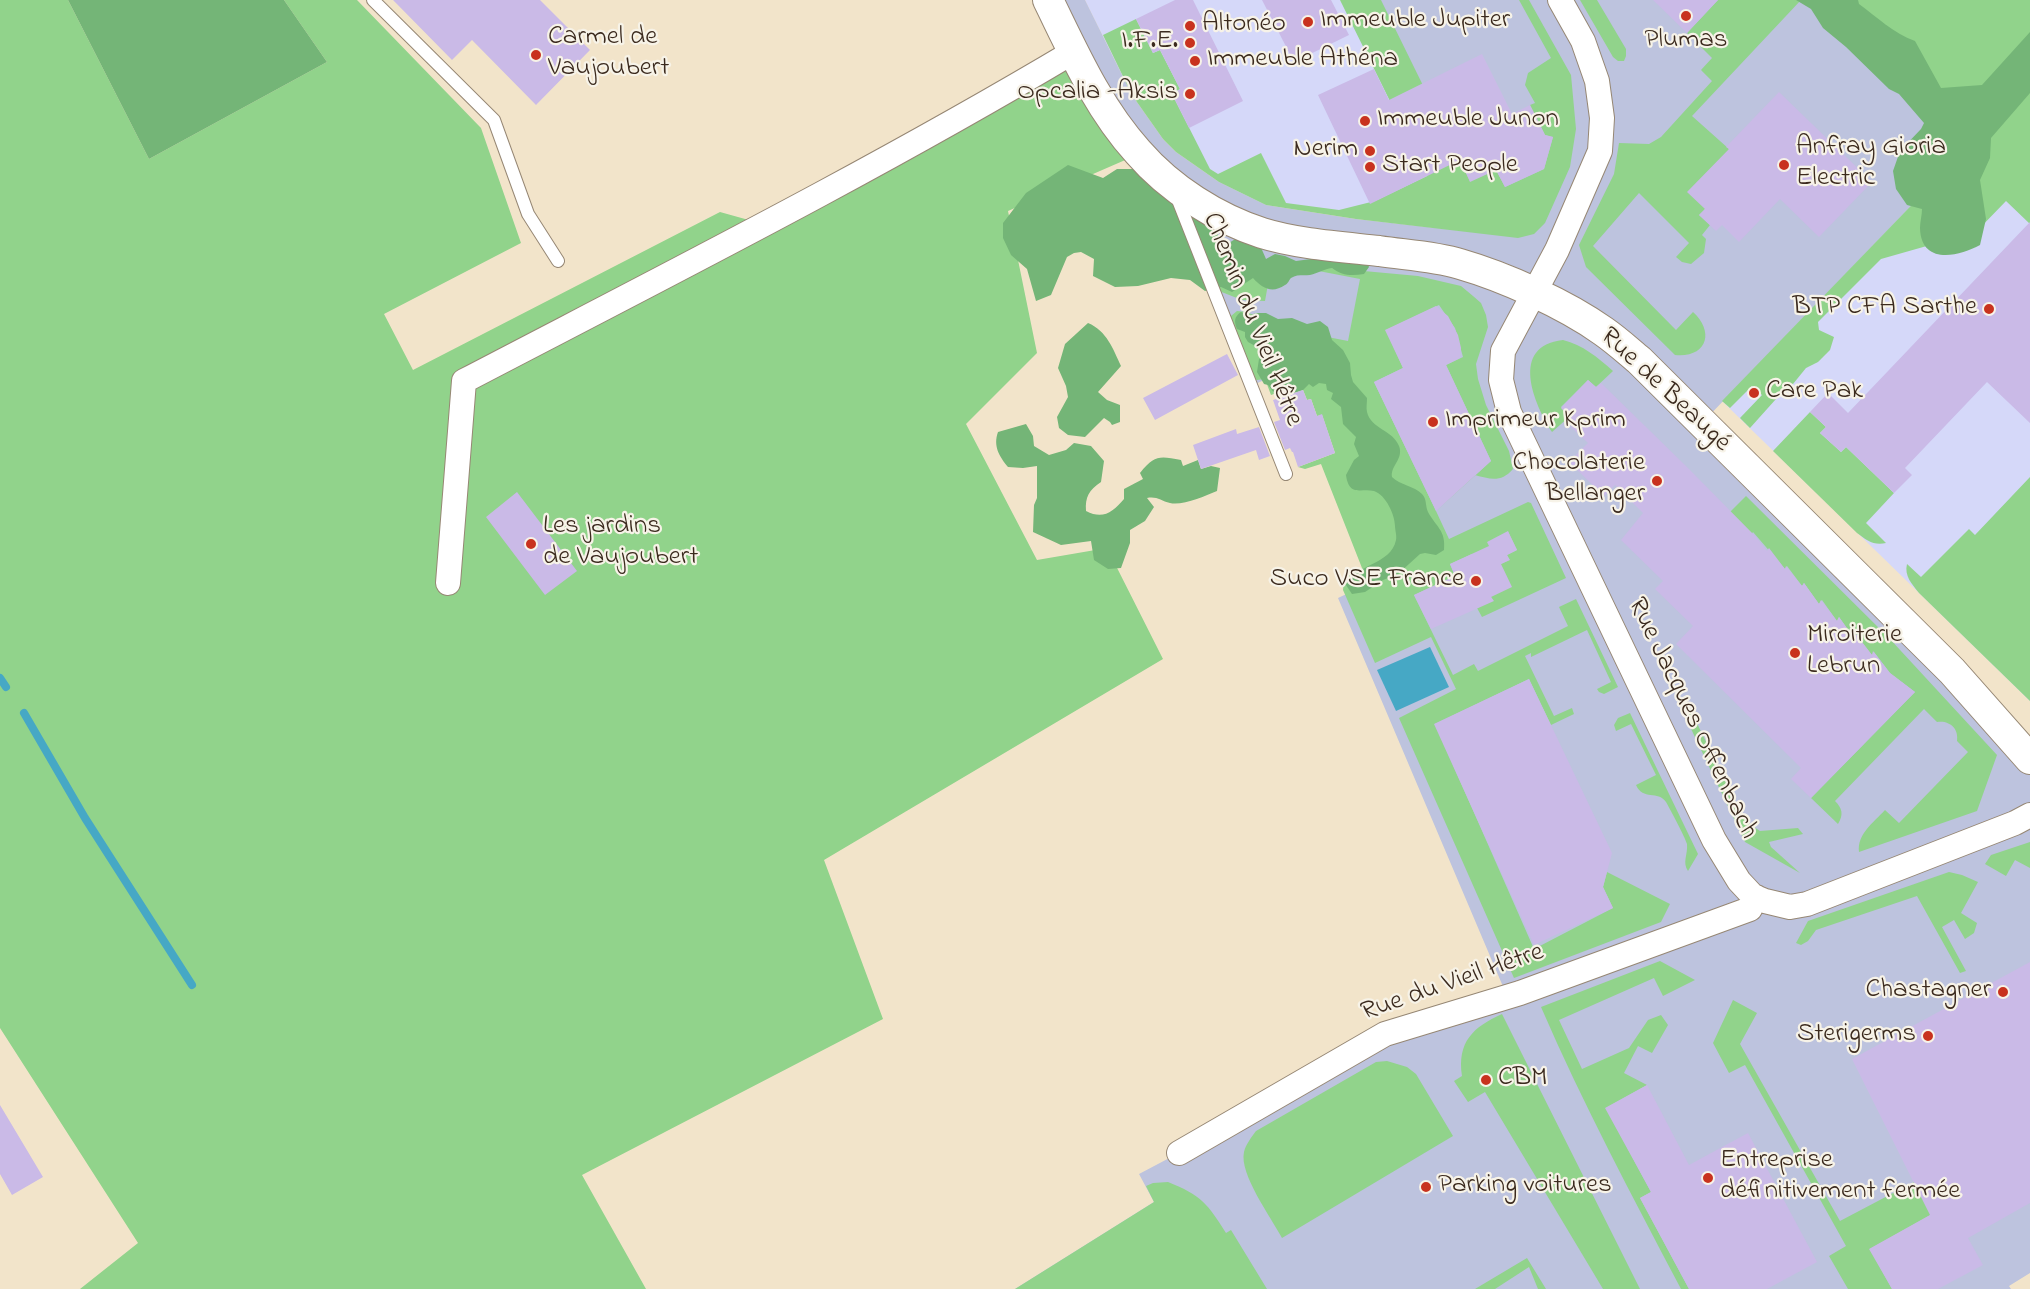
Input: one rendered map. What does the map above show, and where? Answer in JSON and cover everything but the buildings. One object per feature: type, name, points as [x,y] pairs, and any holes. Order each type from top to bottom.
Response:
[{"type":"street","name":"Rue de Beaugé","points":[[1048,0],[1101,104],[1119,131],[1139,154],[1171,183],[1209,210],[1263,233],[1324,244],[1440,259],[1484,272],[1534,292],[1604,331],[1639,360],[1952,671],[2030,759]]},
{"type":"street","name":"Rue Jacques Offenbach","points":[[1560,0],[1583,41],[1597,81],[1602,118],[1600,151],[1557,250],[1503,351],[1500,380],[1509,412],[1714,840],[1739,881],[1756,897]]},
{"type":"street","points":[[448,583],[464,381],[763,225],[1001,95],[1073,52]]},
{"type":"street","points":[[1756,897],[1790,907],[1807,904],[2015,824],[2030,814]]},
{"type":"street","name":"Rue du Vieil Hêtre","points":[[1179,1153],[1385,1034],[1520,993],[1741,913],[1750,909],[1756,897]]},
{"type":"lane","points":[[373,0],[494,120],[528,214],[558,261]]},
{"type":"lane","name":"Chemin du Vieil Hêtre","points":[[1171,183],[1286,474]]},
{"type":"shaded area","points":[[1048,0],[1085,0],[1132,95],[1163,139],[1176,152],[1219,182],[1266,205],[1356,219],[1473,232],[1359,0],[1810,0],[1964,151],[1702,423],[2030,759],[2030,1273],[2009,1286],[2011,1289],[1015,1289],[1154,1202],[1139,1174],[1194,1145],[1385,1034],[1507,996],[1338,598],[1433,553],[1334,348],[1251,386],[1171,183]]},
{"type":"shaded area","points":[[1085,0],[1359,0],[1474,232],[1266,205],[1219,182],[1132,95]]},
{"type":"shaded area","points":[[2030,0],[2030,701],[1722,401],[1964,151]]},
{"type":"green space","points":[[0,0],[68,0],[149,159],[327,62],[284,0],[357,0],[481,128],[521,243],[384,314],[413,370],[720,212],[763,224],[1073,52],[1139,154],[1008,211],[1037,353],[966,424],[1037,560],[1107,548],[1163,659],[824,860],[883,1019],[582,1175],[646,1289],[80,1289],[138,1243],[0,1028]]},
{"type":"green space","points":[[68,0],[284,0],[327,62],[149,159]]},
{"type":"green space","points":[[1340,0],[1381,0],[1470,181],[1496,170],[1505,187],[1544,169],[1553,137],[1545,135],[1530,105],[1535,103],[1525,85],[1528,73],[1551,58],[1519,0],[1529,0],[1571,75],[1576,129],[1570,167],[1545,223],[1534,234],[1518,238],[1356,219],[1266,205],[1219,182],[1176,152],[1163,139],[1132,95],[1103,35],[1136,19],[1153,53],[1160,50],[1180,89],[1172,94],[1210,169],[1218,174],[1261,153],[1286,203],[1339,210],[1375,201],[1427,176]]},
{"type":"green space","points":[[1580,0],[1597,0],[1626,49],[1624,61],[1618,61],[1613,57]]},
{"type":"green space","points":[[1718,0],[1801,0],[1692,116],[1729,149],[1705,209],[1699,215],[1710,225],[1702,235],[1706,239],[1704,253],[1691,264],[1682,262],[1676,257],[1689,243],[1639,193],[1593,246],[1676,330],[1693,312],[1700,320],[1705,335],[1701,348],[1686,355],[1675,355],[1586,267],[1579,245],[1614,174],[1619,143],[1649,144],[1661,137],[1712,81],[1701,70],[1712,58],[1687,33]]},
{"type":"green space","points":[[1796,0],[1858,0],[1859,4],[1885,24],[1915,41],[1941,88],[1982,85],[2030,32],[2030,93],[1991,138],[1990,158],[1980,180],[1986,219],[1980,245],[1952,255],[1934,253],[1927,248],[1922,240],[1920,228],[1922,209],[1907,205],[1896,189],[1893,171],[1900,151],[1924,123],[1899,94],[1889,89],[1823,28],[1811,9]]},
{"type":"green space","points":[[1810,0],[2030,0],[2030,224],[2006,201],[1976,232],[1881,259],[1818,322],[1819,330],[1834,337],[1830,350],[1818,362],[1806,368],[1750,428],[1740,418],[1762,395],[1752,386],[1730,408],[1722,401],[1964,151]]},
{"type":"green space","points":[[1068,165],[1103,178],[1117,169],[1133,169],[1217,223],[1219,249],[1237,238],[1259,243],[1266,259],[1275,254],[1296,261],[1326,257],[1366,260],[1369,267],[1364,274],[1360,275],[1343,274],[1332,268],[1310,275],[1296,276],[1276,289],[1267,289],[1253,278],[1232,292],[1221,287],[1205,291],[1190,280],[1171,278],[1138,286],[1115,287],[1093,276],[1094,259],[1081,252],[1067,257],[1051,295],[1036,301],[1027,269],[1011,255],[1003,238],[1003,223],[1026,193]]},
{"type":"green space","points":[[1273,261],[1418,276],[1461,286],[1481,303],[1488,327],[1476,364],[1478,379],[1486,405],[1509,451],[1513,469],[1509,473],[1495,479],[1475,475],[1491,461],[1446,365],[1463,357],[1455,328],[1439,305],[1386,330],[1403,368],[1374,382],[1449,539],[1528,502],[1531,503],[1566,578],[1482,617],[1477,608],[1493,600],[1491,597],[1501,564],[1509,560],[1507,555],[1517,550],[1508,532],[1495,559],[1472,554],[1450,564],[1455,576],[1414,595],[1453,675],[1474,664],[1478,671],[1568,626],[1559,607],[1576,599],[1618,687],[1604,694],[1597,689],[1611,682],[1587,630],[1531,657],[1531,653],[1525,656],[1554,716],[1572,708],[1574,714],[1551,725],[1529,679],[1435,724],[1534,949],[1613,908],[1603,887],[1607,872],[1670,904],[1661,922],[1514,978],[1399,718],[1456,689],[1431,637],[1375,663],[1343,590],[1346,577],[1362,568],[1321,464],[1305,469],[1298,467],[1335,453],[1322,415],[1317,416],[1311,399],[1307,400],[1303,390],[1287,395],[1285,390],[1271,395],[1265,379],[1253,379],[1231,324],[1231,316],[1237,311],[1247,312],[1261,319],[1261,324],[1348,341],[1360,279],[1272,262],[1265,301],[1242,300],[1219,291],[1217,279]]},
{"type":"green space","points":[[1241,312],[1248,316],[1266,313],[1278,319],[1292,318],[1307,324],[1320,321],[1328,327],[1332,340],[1343,350],[1350,363],[1353,382],[1367,398],[1369,418],[1392,436],[1399,446],[1400,455],[1392,477],[1424,496],[1428,512],[1442,533],[1444,550],[1436,555],[1420,554],[1398,574],[1383,580],[1365,592],[1352,594],[1346,585],[1351,578],[1387,555],[1393,548],[1396,537],[1392,511],[1378,493],[1356,490],[1350,486],[1346,475],[1354,460],[1359,456],[1354,444],[1356,437],[1343,424],[1341,407],[1331,399],[1333,393],[1327,390],[1326,384],[1319,383],[1313,387],[1309,384],[1303,390],[1287,395],[1285,390],[1275,394],[1268,385],[1264,384],[1257,372],[1259,359],[1263,355],[1259,352],[1259,348],[1248,342],[1245,332],[1237,329],[1236,326],[1236,317]]},
{"type":"green space","points":[[1088,323],[1095,326],[1105,336],[1121,366],[1098,392],[1107,400],[1120,405],[1120,422],[1112,425],[1104,418],[1085,437],[1068,435],[1059,428],[1057,417],[1068,397],[1058,368],[1065,344]]},
{"type":"green space","points":[[1563,340],[1583,348],[1613,371],[1596,387],[1588,380],[1561,407],[1569,417],[1552,432],[1533,392],[1530,378],[1531,364],[1536,353],[1546,345]]},
{"type":"green space","points":[[1810,412],[1826,427],[1820,433],[1841,452],[1846,447],[1894,493],[1866,523],[1886,543],[1874,543],[1857,533],[1773,451]]},
{"type":"green space","points":[[1026,424],[1033,436],[1034,446],[1049,455],[1066,450],[1074,443],[1091,446],[1104,461],[1101,482],[1093,488],[1086,502],[1086,511],[1092,514],[1103,515],[1116,508],[1124,499],[1124,489],[1143,479],[1140,473],[1158,458],[1181,460],[1183,466],[1198,460],[1201,469],[1211,466],[1220,468],[1217,491],[1175,504],[1156,498],[1147,498],[1154,507],[1145,521],[1130,530],[1130,543],[1121,568],[1108,569],[1094,560],[1091,541],[1061,545],[1033,532],[1034,505],[1037,498],[1037,466],[1008,467],[1000,455],[996,442],[998,432]]},
{"type":"green space","points":[[2030,477],[2030,701],[1919,593],[1909,580],[1906,568],[1907,564],[1921,577],[1969,529],[1975,535]]},
{"type":"green space","points":[[1746,496],[1889,638],[1997,755],[1977,811],[1859,852],[1863,834],[1885,810],[1899,823],[1968,752],[1957,741],[1955,729],[1952,726],[1945,722],[1937,722],[1924,709],[1835,801],[1841,811],[1838,824],[1811,798],[1915,692],[1890,673],[1874,652],[1872,655],[1856,635],[1854,638],[1839,617],[1837,621],[1822,600],[1819,604],[1804,583],[1802,586],[1787,566],[1785,569],[1753,532],[1751,535],[1729,513]]},
{"type":"green space","points":[[1690,709],[1748,823],[1760,831],[1798,828],[1803,834],[1769,842],[1771,847],[1800,873],[1745,842],[1683,712]]},
{"type":"green space","points":[[1630,713],[1698,854],[1688,871],[1685,861],[1687,844],[1666,802],[1663,798],[1643,793],[1636,785],[1656,775],[1631,724],[1616,731],[1614,725],[1618,718]]},
{"type":"green space","points":[[2030,842],[2030,868],[2015,860],[2006,876],[1985,864],[1991,855]]},
{"type":"green space","points":[[1949,872],[1978,882],[1961,913],[1977,923],[1974,933],[1965,939],[1954,920],[1942,927],[1966,971],[1960,973],[1917,896],[1816,930],[1808,941],[1801,945],[1796,943],[1808,921]]},
{"type":"green space","points":[[1660,961],[1695,980],[1663,996],[1654,978],[1559,1020],[1582,1069],[1629,1048],[1648,1020],[1661,1015],[1668,1025],[1652,1053],[1638,1046],[1624,1073],[1647,1085],[1606,1108],[1651,1192],[1640,1198],[1689,1289],[1681,1289],[1644,1219],[1541,1007]]},
{"type":"green space","points":[[1733,1000],[1757,1013],[1740,1044],[1840,1221],[1914,1182],[2030,1159],[1870,1249],[1892,1289],[1848,1289],[1829,1256],[1846,1246],[1745,1065],[1729,1073],[1713,1043]]},
{"type":"green space","points":[[1502,1014],[1640,1289],[1603,1289],[1485,1092],[1468,1102],[1454,1081],[1462,1076],[1462,1054],[1469,1037],[1483,1024]]},
{"type":"green space","points":[[1387,1061],[1407,1067],[1416,1074],[1453,1136],[1282,1238],[1246,1172],[1244,1152],[1246,1146],[1256,1131],[1376,1062]]},
{"type":"green space","points":[[1168,1182],[1196,1196],[1214,1215],[1226,1233],[1231,1230],[1267,1289],[1015,1289],[1154,1202],[1146,1186]]},
{"type":"green space","points":[[1527,1258],[1546,1289],[1538,1289],[1529,1267],[1495,1289],[1475,1289]]},
{"type":"water","points":[[1430,647],[1449,687],[1396,711],[1377,670]]},
{"type":"waterway","points":[[0,678],[6,687]]},
{"type":"waterway","points":[[24,713],[85,818],[192,985]]},
{"type":"place","name":"Plumas","points":[[1686,16]]},
{"type":"place","name":"Immeuble Jupiter","points":[[1308,22]]},
{"type":"place","name":"Altonéo","points":[[1190,26]]},
{"type":"place","name":"I.F.E.","points":[[1190,43]]},
{"type":"place","name":"Carmel de Vaujoubert","points":[[536,55]]},
{"type":"place","name":"Immeuble Athéna","points":[[1195,61]]},
{"type":"place","name":"Opcalia -Aksis","points":[[1190,94]]},
{"type":"place","name":"Immeuble Junon","points":[[1365,121]]},
{"type":"place","name":"Nerim","points":[[1370,151]]},
{"type":"place","name":"Anfray Gioria Electric","points":[[1784,165]]},
{"type":"place","name":"Start People","points":[[1370,167]]},
{"type":"place","name":"BTP CFA Sarthe","points":[[1989,309]]},
{"type":"place","name":"Care Pak","points":[[1754,393]]},
{"type":"place","name":"Imprimeur Kprim","points":[[1433,422]]},
{"type":"place","name":"Chocolaterie Bellanger","points":[[1657,481]]},
{"type":"place","name":"Les jardins de Vaujoubert","points":[[531,544]]},
{"type":"place","name":"Suco VSE France","points":[[1476,581]]},
{"type":"place","name":"Miroiterie Lebrun","points":[[1795,653]]},
{"type":"place","name":"Chastagner","points":[[2003,992]]},
{"type":"place","name":"Sterigerms","points":[[1928,1036]]},
{"type":"place","name":"CBM","points":[[1486,1080]]},
{"type":"place","name":"Entreprise définitivement fermée","points":[[1708,1178]]},
{"type":"place","name":"Parking voitures","points":[[1426,1187]]}]
